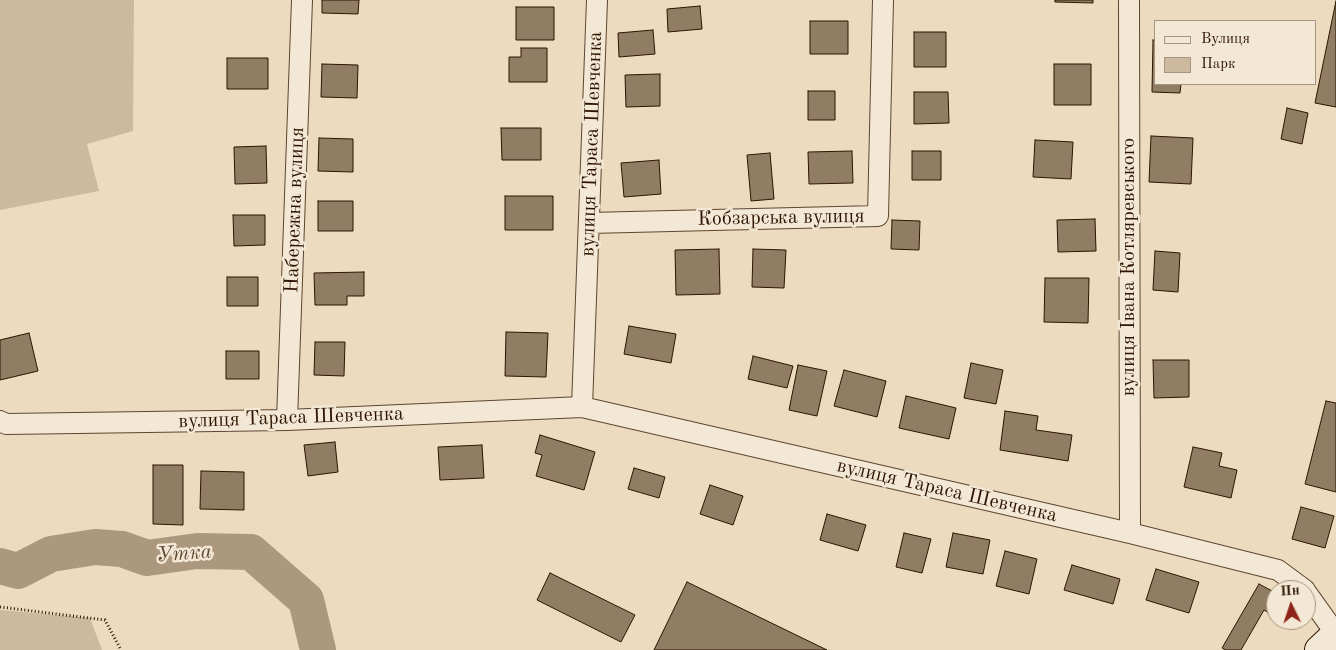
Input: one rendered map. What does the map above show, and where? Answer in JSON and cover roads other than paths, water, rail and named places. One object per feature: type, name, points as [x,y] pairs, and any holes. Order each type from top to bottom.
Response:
[{"type":"main road","points":[[1319,650],[1336,634]]},
{"type":"street","name":"Набережна вулиця","points":[[287,420],[302,0]]},
{"type":"street","name":"вулиця Тараса Шевченка","points":[[582,407],[597,0]]},
{"type":"street","name":"Кобзарська вулиця","points":[[589,223],[878,216],[883,0]]},
{"type":"street","name":"вулиця Івана Котляревського","points":[[1129,0],[1130,533]]},
{"type":"street","name":"вулиця Тараса Шевченка","points":[[0,421],[6,424],[287,420],[582,407],[1130,533],[1278,570],[1291,580]]},
{"type":"street","name":"вулиця Тараса Шевченка","points":[[1316,606],[1336,634]]},
{"type":"waterway","name":"Утка","points":[[0,566],[18,571],[51,554],[95,547],[122,549],[147,558],[197,551],[251,552],[306,600],[318,650]]}]
